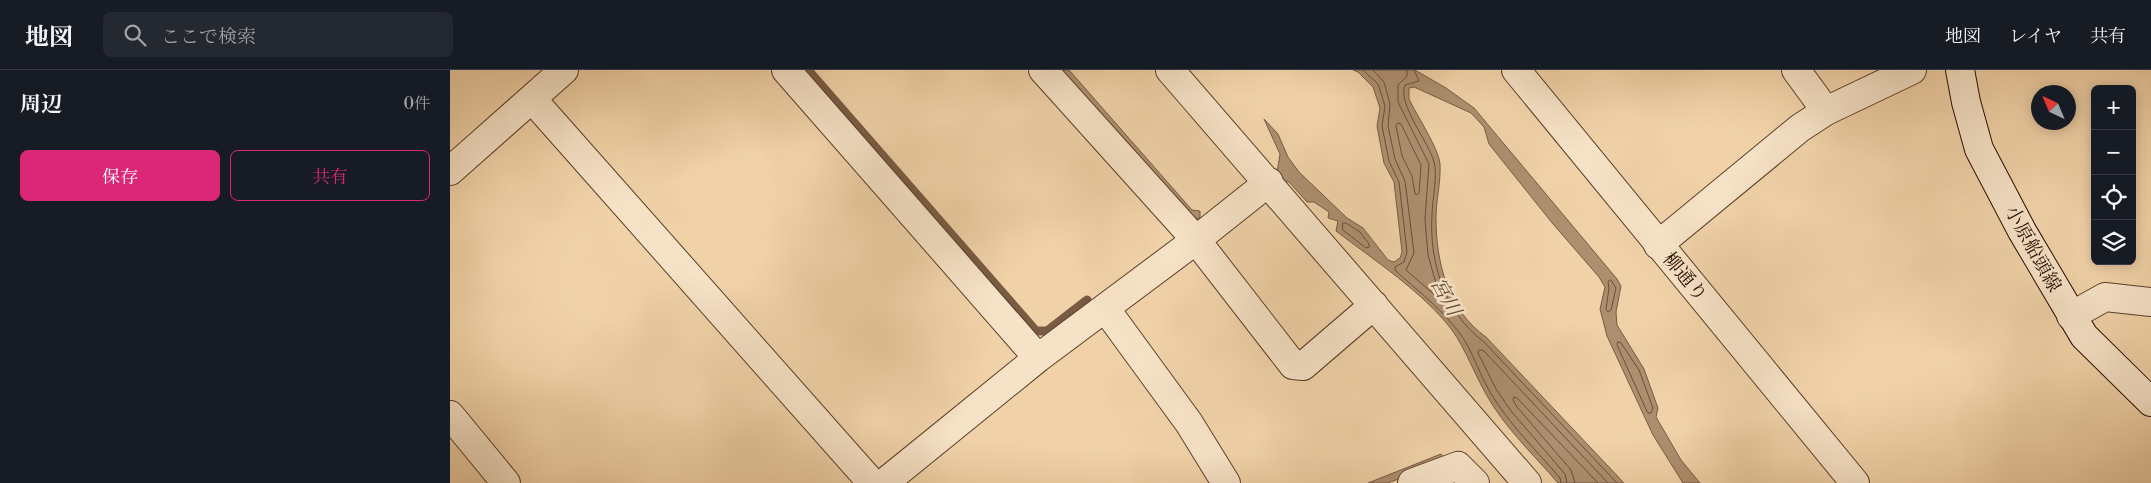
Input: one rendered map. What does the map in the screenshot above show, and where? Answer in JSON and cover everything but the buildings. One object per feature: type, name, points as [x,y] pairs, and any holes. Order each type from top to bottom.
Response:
[{"type":"street","points":[[450,171],[564,70]]},
{"type":"street","points":[[786,70],[1038,358]]},
{"type":"street","points":[[1043,70],[1196,240],[1292,365],[1303,366],[1374,305]]},
{"type":"street","points":[[1170,70],[1269,182],[1527,483]]},
{"type":"street","name":"柳通り","points":[[1516,70],[1855,483]]},
{"type":"street","points":[[1796,70],[1826,111]]},
{"type":"street","points":[[1658,245],[1800,128],[1826,111],[1912,70]]},
{"type":"street","name":"小原船頭線","points":[[1960,70],[1966,102],[1980,148],[2022,232],[2084,336],[2151,402]]},
{"type":"street","points":[[532,99],[872,483]]},
{"type":"street","points":[[884,483],[1038,358],[1196,240],[1269,182]]},
{"type":"street","points":[[2071,316],[2105,297],[2151,302]]},
{"type":"street","points":[[1105,308],[1188,423],[1226,483]]},
{"type":"street","points":[[450,415],[506,483]]},
{"type":"street","points":[[1412,483],[1458,466],[1475,483]]},
{"type":"water","points":[[1060,70],[1069,70],[1192,210],[1200,211],[1200,219],[1190,217]]},
{"type":"water","name":"宮川","points":[[1353,70],[1415,70],[1446,88],[1474,108],[1617,279],[1621,286],[1616,312],[1617,325],[1644,369],[1658,408],[1656,417],[1681,460],[1700,483],[1683,483],[1653,435],[1607,336],[1600,309],[1605,287],[1599,277],[1553,224],[1489,144],[1484,127],[1471,113],[1414,87],[1409,88],[1409,99],[1439,158],[1440,178],[1436,211],[1438,252],[1453,299],[1473,326],[1486,337],[1624,483],[1558,483],[1501,418],[1486,394],[1457,338],[1440,316],[1413,290],[1336,231],[1338,221],[1328,218],[1329,212],[1314,202],[1307,202],[1277,172],[1280,154],[1264,119],[1278,134],[1288,157],[1299,172],[1347,218],[1363,228],[1388,260],[1394,262],[1400,258],[1402,252],[1394,182],[1384,163],[1377,126],[1380,108],[1373,87],[1358,72]]},
{"type":"water","points":[[1441,454],[1456,473],[1437,464],[1388,483],[1368,483]]},
{"type":"waterway","points":[[808,70],[1036,331],[1047,331],[1087,300]]}]
